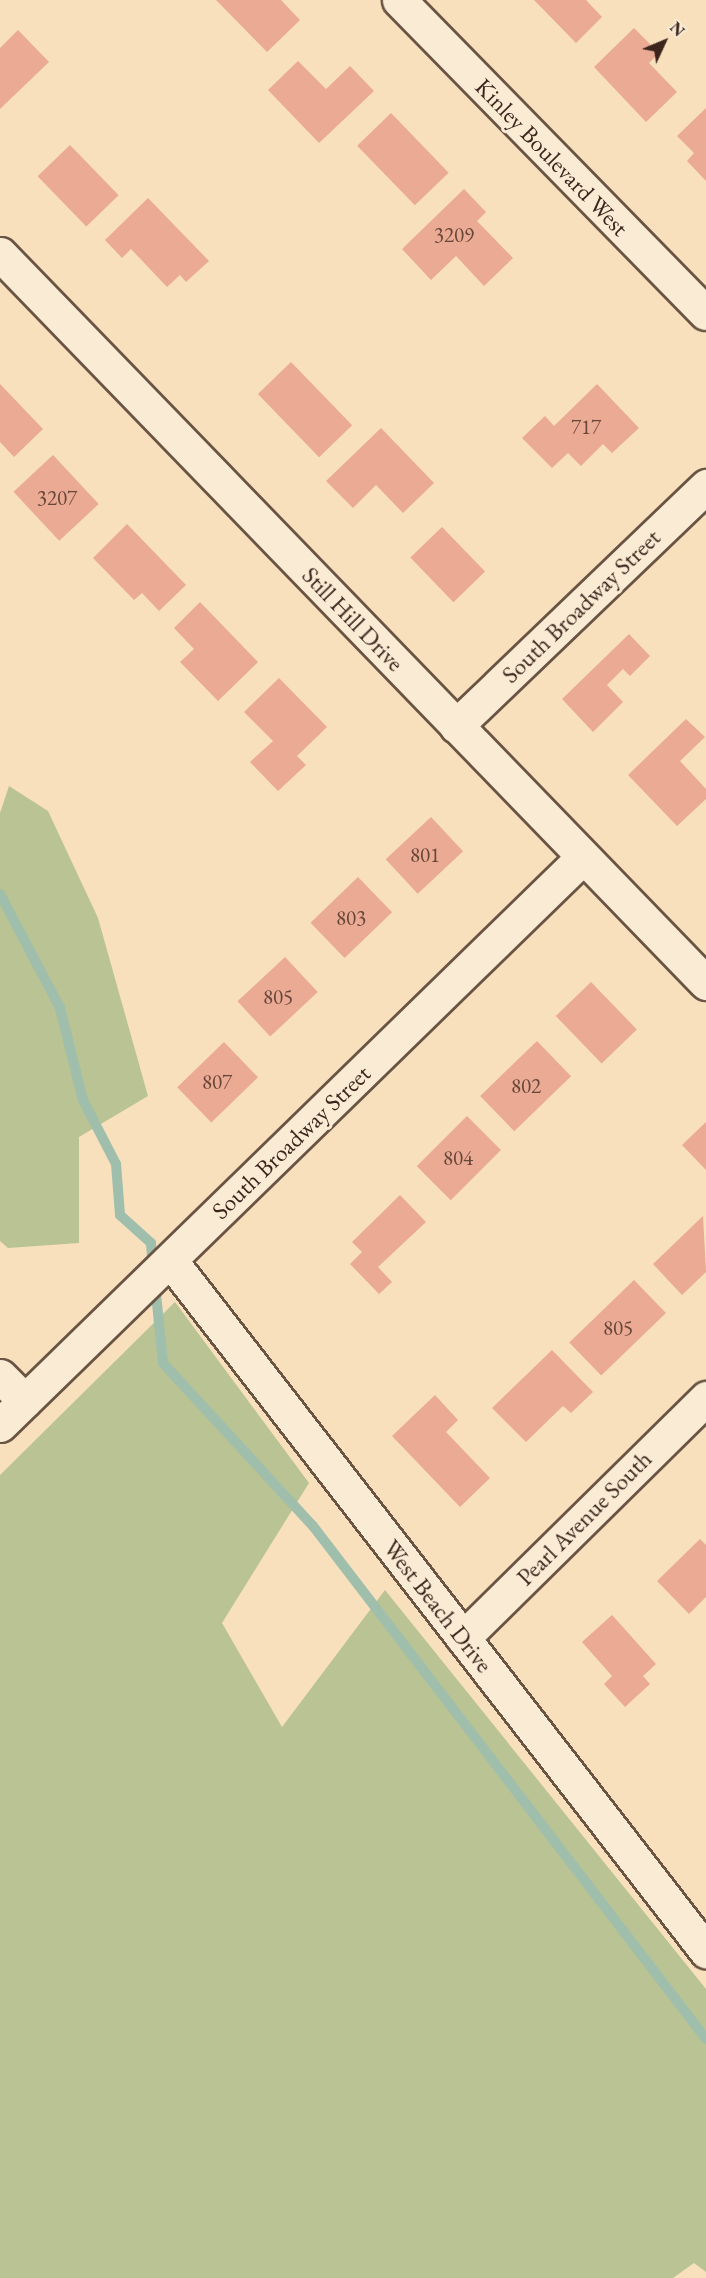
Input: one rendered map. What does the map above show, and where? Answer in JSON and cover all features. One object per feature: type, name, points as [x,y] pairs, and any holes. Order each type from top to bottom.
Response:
[{"type":"street","name":"Kinley Boulevard West","points":[[399,0],[706,313]]},
{"type":"street","name":"Still Hill Drive","points":[[0,254],[456,726],[581,859],[706,983]]},
{"type":"street","name":"South Broadway Street","points":[[456,726],[706,486]]},
{"type":"street","name":"South Broadway Street","points":[[0,1425],[581,859]]},
{"type":"street","name":"West Beach Drive","points":[[170,1260],[706,1951]]},
{"type":"street","points":[[0,1376],[25,1401]]},
{"type":"street","name":"Pearl Avenue South","points":[[463,1638],[706,1398]]},
{"type":"green space","points":[[9,786],[48,811],[98,918],[148,1096],[79,1137],[79,1243],[8,1248],[0,1241],[0,813]]},
{"type":"green space","points":[[175,1302],[309,1483],[222,1623],[282,1727],[385,1590],[706,1989],[706,2272],[694,2263],[673,2278],[0,2278],[0,1475]]},
{"type":"building","points":[[216,0],[281,0],[300,20],[267,52]]},
{"type":"building","points":[[534,0],[586,0],[602,17],[576,43]]},
{"type":"building","points":[[634,28],[659,53],[649,63],[677,92],[646,122],[594,67]]},
{"type":"building","points":[[18,30],[49,62],[0,109],[0,48]]},
{"type":"building","points":[[298,61],[326,89],[350,66],[374,91],[319,143],[268,90]]},
{"type":"building","points":[[706,108],[706,181],[687,161],[694,153],[677,136]]},
{"type":"building","points":[[391,113],[449,173],[415,205],[357,146]]},
{"type":"building","points":[[70,145],[119,195],[86,227],[38,176]]},
{"type":"building","points":[[464,189],[486,212],[477,221],[513,258],[484,286],[456,256],[431,280],[402,249]]},
{"type":"building","points":[[148,198],[209,261],[186,282],[180,275],[167,287],[131,249],[122,258],[105,240]]},
{"type":"building","points":[[291,362],[352,425],[319,457],[258,394]]},
{"type":"building","points":[[0,384],[43,429],[14,457],[0,442]]},
{"type":"building","points":[[597,384],[639,428],[612,453],[603,444],[581,466],[568,453],[552,468],[522,438],[545,416],[554,426]]},
{"type":"building","points":[[381,428],[434,483],[403,513],[376,485],[353,508],[326,481]]},
{"type":"building","points":[[53,455],[99,504],[59,541],[14,492]]},
{"type":"building","points":[[127,524],[186,585],[159,611],[142,593],[134,600],[93,558]]},
{"type":"building","points":[[442,527],[485,572],[453,602],[410,558]]},
{"type":"building","points":[[200,602],[258,662],[218,701],[180,662],[194,649],[174,628]]},
{"type":"building","points":[[629,634],[650,656],[630,676],[623,669],[607,685],[623,702],[593,732],[562,699]]},
{"type":"building","points":[[279,678],[327,727],[297,756],[306,765],[278,791],[250,762],[273,741],[244,712]]},
{"type":"building","points":[[686,719],[705,737],[680,761],[706,789],[706,799],[677,826],[628,775]]},
{"type":"building","points":[[431,817],[463,851],[418,894],[386,859]]},
{"type":"building","points":[[358,877],[392,912],[345,958],[311,923]]},
{"type":"building","points":[[285,957],[318,992],[270,1036],[237,1001]]},
{"type":"building","points":[[591,982],[637,1029],[602,1064],[556,1016]]},
{"type":"building","points":[[537,1041],[571,1076],[514,1131],[480,1096]]},
{"type":"building","points":[[224,1042],[258,1077],[211,1122],[177,1087]]},
{"type":"building","points":[[467,1116],[501,1150],[451,1200],[417,1166]]},
{"type":"building","points":[[706,1122],[706,1170],[682,1145]]},
{"type":"building","points":[[400,1195],[426,1222],[378,1267],[392,1282],[379,1294],[350,1264],[362,1252],[352,1242]]},
{"type":"building","points":[[703,1216],[706,1272],[682,1295],[653,1264]]},
{"type":"building","points":[[634,1280],[666,1313],[601,1376],[569,1343]]},
{"type":"building","points":[[552,1350],[593,1392],[571,1413],[563,1406],[526,1442],[492,1408]]},
{"type":"building","points":[[435,1395],[458,1420],[446,1432],[490,1478],[460,1507],[392,1436]]},
{"type":"building","points":[[700,1539],[706,1545],[706,1597],[689,1614],[657,1581]]},
{"type":"building","points":[[612,1615],[656,1664],[643,1676],[650,1684],[625,1707],[604,1684],[612,1676],[582,1642]]},
{"type":"waterway","points":[[0,894],[60,1008],[83,1100],[116,1164],[120,1215],[151,1243],[153,1269]]},
{"type":"waterway","points":[[155,1284],[163,1363],[313,1526],[706,2039]]}]
